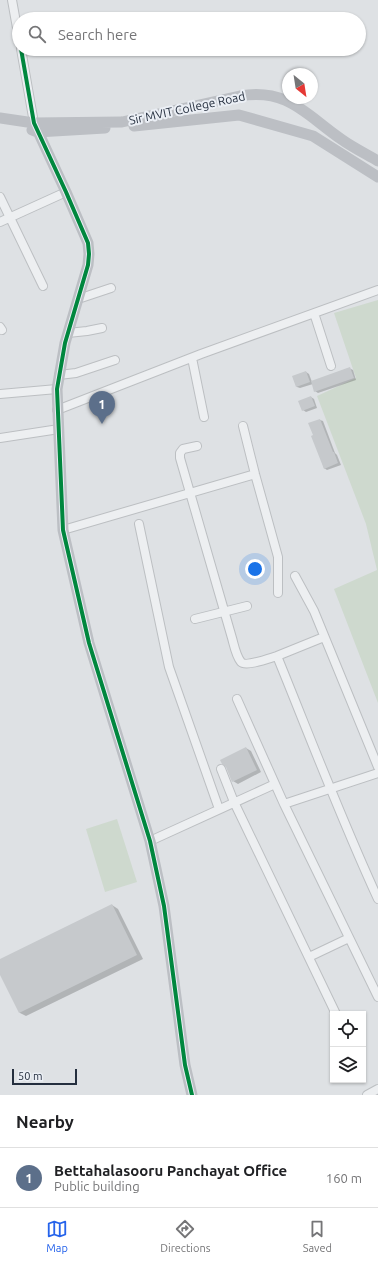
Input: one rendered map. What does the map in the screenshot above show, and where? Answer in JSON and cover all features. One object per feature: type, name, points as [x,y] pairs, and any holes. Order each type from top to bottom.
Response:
[{"type":"street","points":[[12,0],[14,12]]},
{"type":"street","points":[[22,56],[36,127],[88,243],[90,254],[68,333],[57,389],[63,530],[89,642],[150,841],[164,906],[185,1065],[192,1095]]},
{"type":"street","name":"Sir MVIT College Road","points":[[0,118],[36,127],[122,122],[249,94],[268,95],[281,98],[293,104],[341,140],[378,161]]},
{"type":"street","name":"Sir MVIT College Road","points":[[0,125],[90,130],[239,115],[313,136],[378,177]]},
{"type":"street","points":[[0,222],[66,192]]},
{"type":"street","points":[[0,197],[43,286]]},
{"type":"street","points":[[78,299],[111,288]]},
{"type":"street","points":[[57,410],[192,358],[378,290]]},
{"type":"street","points":[[314,313],[330,366]]},
{"type":"street","points":[[68,333],[102,328]]},
{"type":"street","points":[[192,358],[204,417]]},
{"type":"street","points":[[59,375],[76,373],[115,360]]},
{"type":"street","points":[[0,394],[57,389]]},
{"type":"street","points":[[243,426],[278,556],[278,593]]},
{"type":"street","points":[[0,438],[59,429]]},
{"type":"street","points":[[197,446],[184,450],[180,453],[180,458],[224,612],[240,661],[243,664],[248,664],[277,656],[324,637]]},
{"type":"street","points":[[63,530],[255,474]]},
{"type":"street","points":[[138,524],[169,667],[218,809]]},
{"type":"street","points":[[295,576],[314,611],[378,767]]},
{"type":"street","points":[[195,619],[247,606]]},
{"type":"street","points":[[277,656],[330,788],[378,899]]},
{"type":"street","points":[[237,699],[284,804],[378,997]]},
{"type":"street","points":[[221,769],[234,802],[335,1011]]},
{"type":"street","points":[[284,804],[378,773]]},
{"type":"street","points":[[150,841],[275,784]]},
{"type":"street","points":[[309,957],[350,938]]},
{"type":"street","points":[[367,1095],[378,1088]]},
{"type":"shaded area","points":[[378,300],[378,703],[334,589],[377,570],[366,524],[317,396],[356,378],[334,313]]},
{"type":"shaded area","points":[[117,819],[137,882],[105,892],[86,829]]},
{"type":"building","points":[[350,367],[354,378],[314,392],[311,381]]},
{"type":"building","points":[[306,371],[310,382],[296,387],[292,376]]},
{"type":"building","points":[[311,396],[315,406],[302,411],[298,401]]},
{"type":"building","points":[[320,419],[338,463],[324,469],[311,436],[313,435],[308,423]]},
{"type":"building","points":[[246,747],[257,770],[232,782],[226,767],[220,760]]},
{"type":"building","points":[[112,904],[137,955],[19,1013],[0,975],[0,959]]},
{"type":"cycle path","points":[[22,56],[34,123],[88,243],[89,254],[88,265],[65,343],[57,389],[63,530],[89,643],[150,841],[164,906],[185,1065],[192,1095]]},
{"type":"place","name":"Bettahalasooru Panchayat Office","points":[[102,424]]}]
